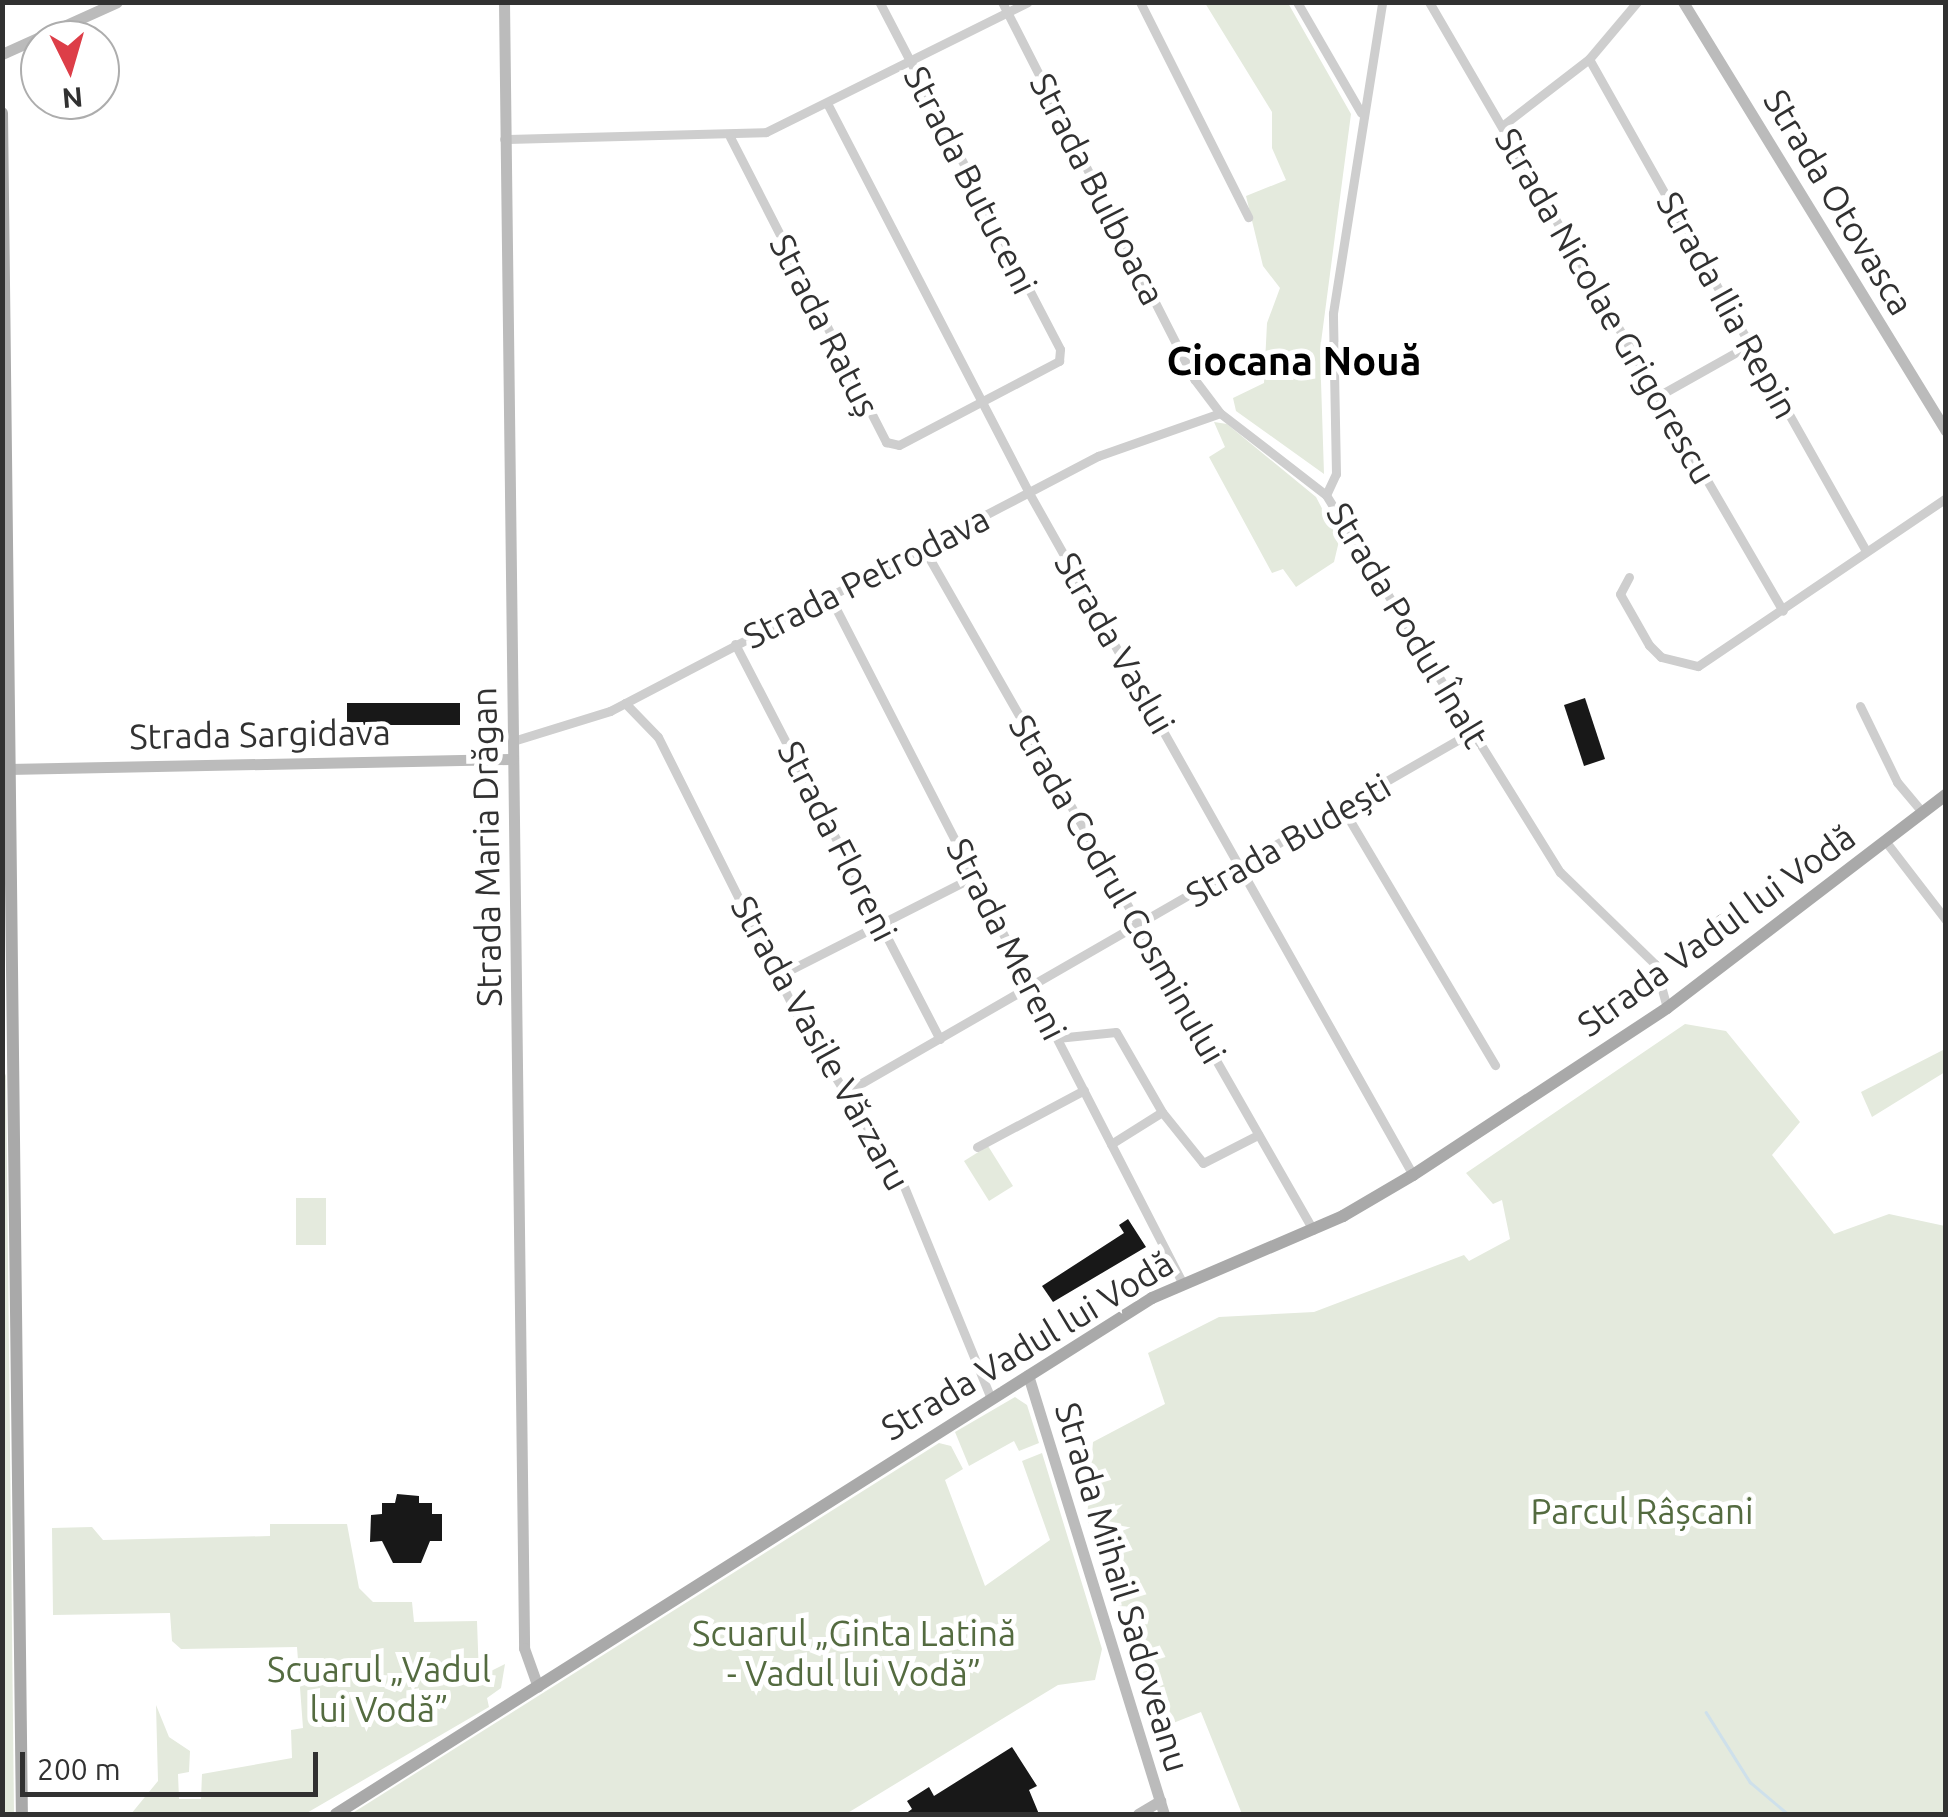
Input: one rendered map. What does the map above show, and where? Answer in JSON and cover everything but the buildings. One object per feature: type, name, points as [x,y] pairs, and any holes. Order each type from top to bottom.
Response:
[{"type":"main road","points":[[2,54],[117,2]]},
{"type":"main road","name":"Strada Maria Drăgan","points":[[504,2],[524,1648],[538,1687]]},
{"type":"main road","name":"Strada Otovasca","points":[[1683,2],[1946,431]]},
{"type":"main road","points":[[2,113],[5,769],[22,1814]]},
{"type":"main road","name":"Strada Sargidava","points":[[5,769],[513,759]]},
{"type":"main road","name":"Strada Vadul lui Vodă","points":[[336,1814],[1028,1375],[1183,1284],[1313,1230],[1413,1175],[1667,1008],[1946,795]]},
{"type":"main road","name":"Strada Mihail Sadoveanu","points":[[1028,1375],[1162,1808]]},
{"type":"main road","points":[[1138,1814],[1162,1808]]},
{"type":"street","name":"Strada Butuceni","points":[[879,2],[1061,358]]},
{"type":"street","name":"Strada Bulboaca","points":[[1002,2],[1195,380],[1220,413],[1326,495]]},
{"type":"street","points":[[504,139],[730,137],[766,132],[828,105],[1028,2]]},
{"type":"street","points":[[1140,2],[1248,217]]},
{"type":"street","points":[[1297,2],[1361,114]]},
{"type":"street","name":"Strada Podul Înalt","points":[[1382,2],[1361,114],[1333,313],[1336,474],[1326,495],[1468,734],[1567,882],[1649,955],[1667,1008]]},
{"type":"street","name":"Strada Nicolae Grigorescu","points":[[1429,2],[1782,611]]},
{"type":"street","points":[[1502,126],[1589,59],[1637,2]]},
{"type":"street","name":"Strada Ilia Repin","points":[[1589,59],[1866,551]]},
{"type":"street","name":"Strada Vaslui","points":[[828,105],[979,402],[1413,1175]]},
{"type":"street","name":"Strada Ratuș","points":[[730,137],[886,442],[899,446],[1061,358]]},
{"type":"street","points":[[1660,395],[1749,345]]},
{"type":"street","name":"Strada Petrodava","points":[[513,741],[625,703],[1124,444],[1220,413]]},
{"type":"street","points":[[1629,578],[1620,594],[1648,645],[1661,657],[1698,666],[1946,498]]},
{"type":"street","name":"Strada Codrul Cosminului","points":[[924,548],[1313,1230]]},
{"type":"street","name":"Strada Mereni","points":[[829,595],[1183,1284]]},
{"type":"street","name":"Strada Floreni","points":[[736,644],[940,1039]]},
{"type":"street","name":"Strada Vasile Vărzaru","points":[[625,703],[658,737],[778,976],[903,1184],[991,1399]]},
{"type":"street","points":[[1860,706],[1896,782],[1923,812]]},
{"type":"street","name":"Strada Budești","points":[[846,1092],[1242,868],[1468,734]]},
{"type":"street","points":[[1344,809],[1495,1065]]},
{"type":"street","points":[[1886,842],[1946,920]]},
{"type":"street","points":[[778,976],[975,876]]},
{"type":"street","points":[[1057,1038],[1116,1032],[1162,1112],[1204,1163],[1258,1134]]},
{"type":"street","points":[[977,1146],[1084,1090]]},
{"type":"street","points":[[1111,1144],[1162,1112]]},
{"type":"green space","points":[[1205,3],[1288,3],[1351,114],[1320,350],[1324,474],[1236,411],[1233,398],[1264,383],[1267,323],[1280,288],[1263,266],[1246,196],[1286,180],[1272,148],[1272,112]]},
{"type":"green space","points":[[1214,422],[1227,424],[1316,497],[1339,541],[1334,562],[1296,587],[1283,569],[1272,573],[1209,457],[1225,447]]},
{"type":"green space","name":"Parcul Râșcani","points":[[1685,1024],[1726,1031],[1800,1122],[1772,1155],[1834,1234],[1889,1214],[1945,1226],[1945,1814],[1242,1814],[1201,1712],[1158,1729],[1087,1518],[1093,1442],[1165,1404],[1148,1353],[1219,1317],[1314,1312],[1464,1255],[1469,1261],[1510,1239],[1502,1200],[1493,1204],[1466,1173]]},
{"type":"green space","points":[[1945,1049],[1945,1072],[1872,1117],[1861,1092]]},
{"type":"green space","points":[[2,1066],[6,1076],[14,1814],[2,1814]]},
{"type":"green space","points":[[988,1146],[1013,1186],[989,1201],[964,1161]]},
{"type":"green space","points":[[296,1198],[326,1198],[326,1245],[296,1245]]},
{"type":"green space","points":[[1015,1397],[1027,1405],[1039,1443],[1019,1451],[1014,1441],[969,1466],[955,1432]]},
{"type":"green space","name":"Scuarul „Ginta Latină - Vadul lui Vodă”","points":[[939,1443],[951,1446],[963,1469],[945,1480],[985,1586],[1050,1540],[1022,1461],[1042,1453],[1102,1649],[1095,1680],[1058,1685],[846,1814],[351,1814]]},
{"type":"green space","name":"Scuarul „Vadul lui Vodă”","points":[[270,1524],[347,1524],[359,1588],[373,1602],[412,1602],[414,1622],[477,1621],[479,1677],[505,1664],[501,1688],[487,1698],[489,1707],[305,1814],[131,1814],[158,1781],[156,1705],[169,1737],[190,1751],[189,1772],[178,1774],[179,1799],[201,1799],[202,1774],[292,1758],[291,1730],[303,1728],[297,1647],[181,1649],[172,1641],[170,1613],[53,1615],[52,1528],[92,1527],[103,1540],[270,1536]]},
{"type":"waterway","points":[[1706,1712],[1750,1782],[1788,1814]]},
{"type":"district","name":"Ciocana Nouă","points":[[1294,361]]}]
